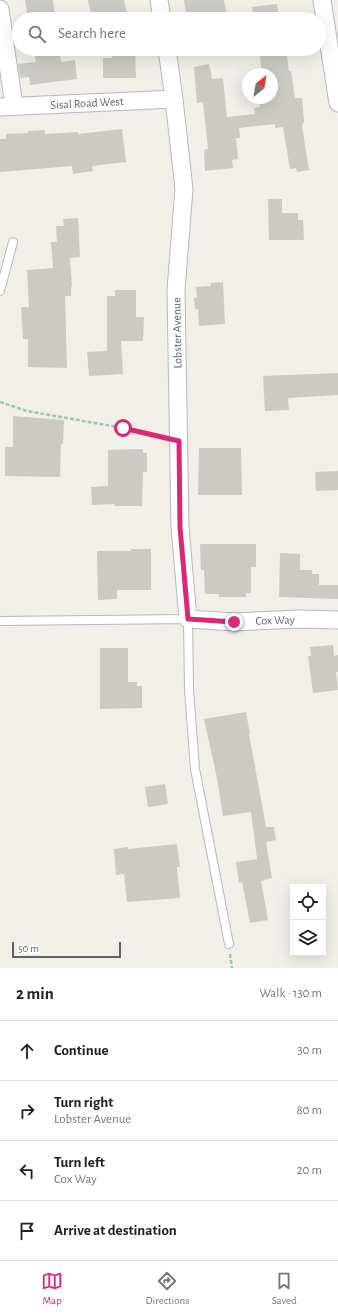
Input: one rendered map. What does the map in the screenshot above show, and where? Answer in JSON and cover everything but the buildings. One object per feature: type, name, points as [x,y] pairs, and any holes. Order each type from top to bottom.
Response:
[{"type":"street","points":[[159,0],[161,12]]},
{"type":"street","points":[[322,0],[324,12]]},
{"type":"street","points":[[0,9],[7,106]]},
{"type":"street","points":[[326,24],[338,94]]},
{"type":"street","name":"Lobster Avenue","points":[[167,56],[174,98],[184,189],[176,290],[180,527],[188,619]]},
{"type":"street","name":"Sisal Road West","points":[[7,106],[174,98]]},
{"type":"street","name":"Cox Way","points":[[188,619],[234,622],[300,619],[338,620]]},
{"type":"lane","points":[[0,291],[13,242]]},
{"type":"lane","points":[[0,621],[188,619],[189,689],[195,770],[229,944]]},
{"type":"path","points":[[0,402],[27,410],[123,428],[179,441]]},
{"type":"route","points":[[123,428],[179,441],[180,527],[188,619],[234,622]]}]
